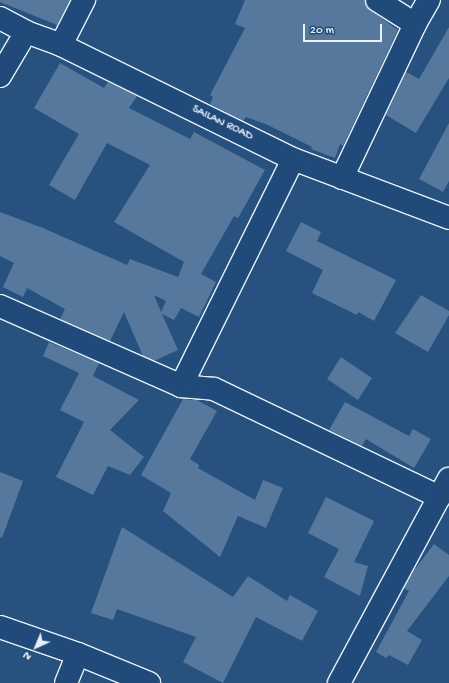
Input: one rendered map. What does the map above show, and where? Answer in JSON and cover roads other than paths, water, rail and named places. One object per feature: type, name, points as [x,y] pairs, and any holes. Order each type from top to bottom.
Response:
[{"type":"street","points":[[61,45],[84,0]]},
{"type":"street","points":[[377,0],[415,24]]},
{"type":"street","points":[[342,178],[415,24],[429,0]]},
{"type":"street","name":"SAILAN ROAD","points":[[0,18],[26,32],[61,45],[293,159],[449,218]]},
{"type":"street","points":[[0,76],[26,32]]},
{"type":"street","points":[[181,386],[293,159]]},
{"type":"street","points":[[0,306],[181,386],[214,389],[444,488],[338,683]]},
{"type":"street","points":[[0,627],[78,654],[149,683]]},
{"type":"street","points":[[66,683],[78,654]]}]
